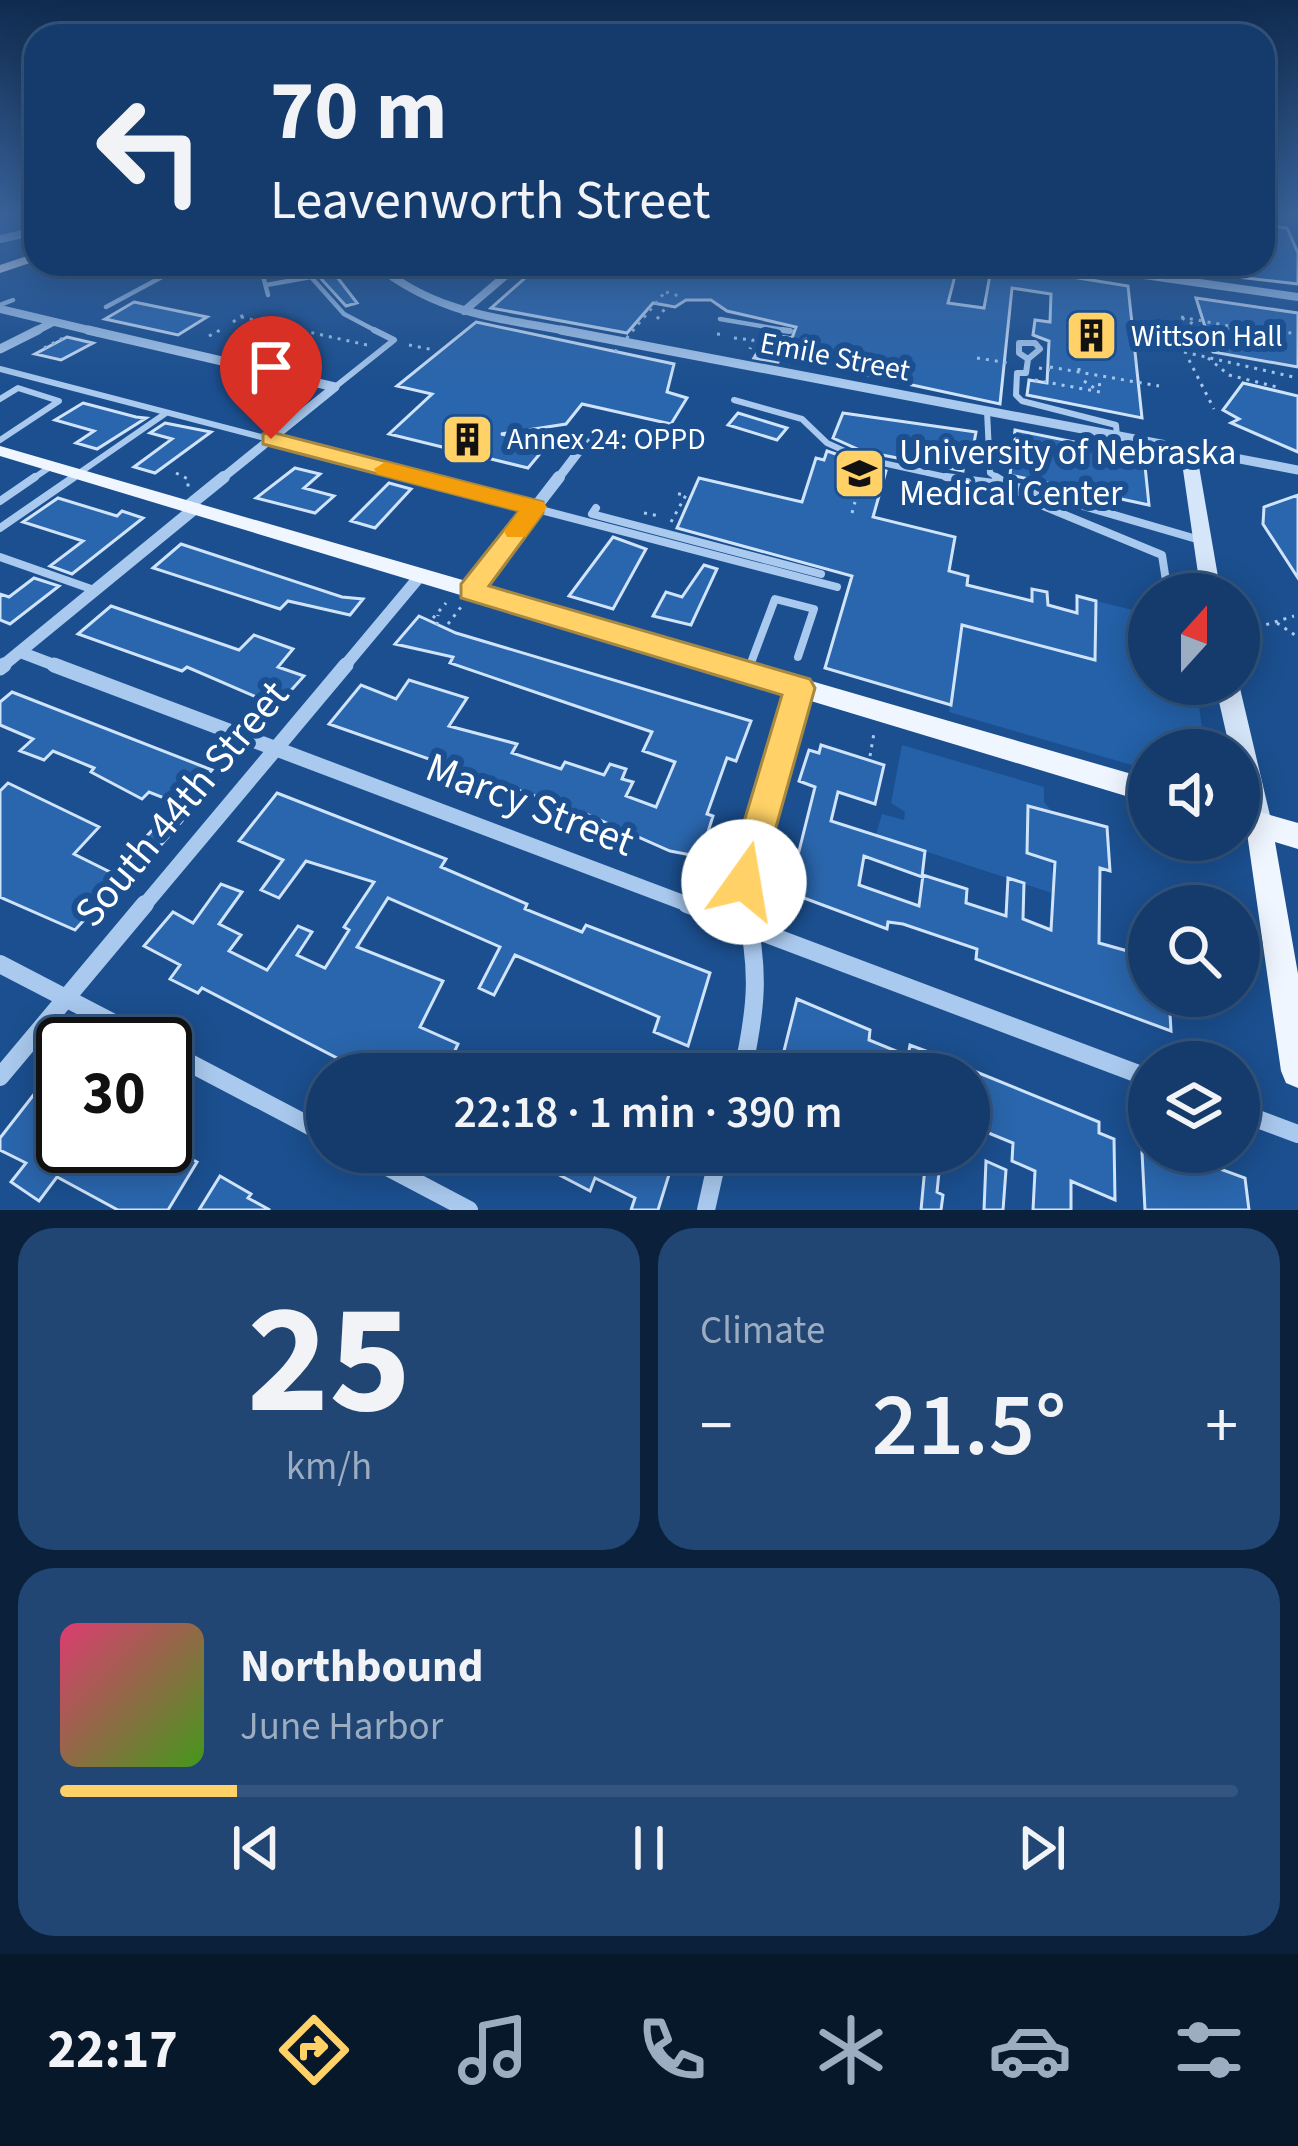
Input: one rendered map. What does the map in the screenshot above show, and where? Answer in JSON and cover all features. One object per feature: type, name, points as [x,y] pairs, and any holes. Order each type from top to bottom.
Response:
[{"type":"main road","points":[[1188,449],[1207,573]]},
{"type":"main road","points":[[0,451],[190,501],[420,576],[466,599],[748,672],[1128,785]]},
{"type":"main road","points":[[1260,824],[1298,836]]},
{"type":"main road","points":[[1257,861],[1298,1071]]},
{"type":"street","name":"Emile Street","points":[[390,276],[414,295],[464,311],[1298,470]]},
{"type":"street","points":[[464,311],[505,276]]},
{"type":"street","points":[[1180,276],[1298,297]]},
{"type":"street","points":[[1233,277],[1237,289]]},
{"type":"street","points":[[1252,279],[1259,292]]},
{"type":"street","points":[[0,307],[335,386]]},
{"type":"street","points":[[0,349],[54,321]]},
{"type":"street","points":[[0,668],[95,590],[190,501],[335,386]]},
{"type":"street","points":[[466,599],[586,442]]},
{"type":"street","name":"South 44th Street","points":[[0,1077],[420,576]]},
{"type":"street","name":"Marcy Street","points":[[20,652],[1128,1070]]},
{"type":"street","points":[[747,1053],[758,1002],[744,897],[748,856],[800,688]]},
{"type":"street","points":[[0,964],[102,1017]]},
{"type":"street","points":[[192,1064],[306,1124]]},
{"type":"street","points":[[1260,1120],[1298,1134]]},
{"type":"street","points":[[399,1173],[469,1210]]},
{"type":"street","points":[[706,1210],[714,1173]]},
{"type":"lane","points":[[106,307],[163,276]]},
{"type":"lane","points":[[263,276],[268,295]]},
{"type":"lane","points":[[266,285],[310,277],[344,314],[394,340],[335,386]]},
{"type":"lane","points":[[0,307],[13,299]]},
{"type":"lane","points":[[720,319],[790,331]]},
{"type":"lane","points":[[1028,359],[1026,373],[1017,373],[1016,394],[1022,401],[1102,418],[1116,425],[1117,436]]},
{"type":"lane","points":[[3,372],[836,587]]},
{"type":"lane","points":[[0,399],[27,376]]},
{"type":"lane","points":[[0,440],[59,401],[18,388]]},
{"type":"lane","points":[[734,400],[802,419],[827,443],[860,458],[964,482],[1010,484],[1201,540]]},
{"type":"lane","points":[[987,411],[990,473],[1036,503],[1162,556],[1165,573]]},
{"type":"lane","points":[[0,528],[167,412]]},
{"type":"lane","points":[[0,501],[52,466]]},
{"type":"lane","points":[[0,485],[16,490]]},
{"type":"lane","points":[[596,508],[592,514],[821,574]]},
{"type":"lane","points":[[0,557],[95,590]]},
{"type":"lane","points":[[748,672],[775,599],[814,609],[798,657]]},
{"type":"path","points":[[615,352],[666,292],[682,297]]},
{"type":"path","points":[[657,319],[667,306]]},
{"type":"path","points":[[233,322],[248,312]]},
{"type":"path","points":[[241,317],[381,348]]},
{"type":"path","points":[[1184,337],[1210,332],[1181,317],[1268,333]]},
{"type":"path","points":[[709,340],[728,326]]},
{"type":"path","points":[[1220,332],[1241,326]]},
{"type":"path","points":[[209,336],[224,328]]},
{"type":"path","points":[[1278,336],[1276,331],[1290,333],[1288,328]]},
{"type":"path","points":[[717,334],[726,335]]},
{"type":"path","points":[[44,348],[67,336]]},
{"type":"path","points":[[734,338],[753,340],[750,351]]},
{"type":"path","points":[[409,345],[434,350]]},
{"type":"path","points":[[1184,352],[1221,356],[1298,378]]},
{"type":"path","points":[[1208,356],[1229,375],[1276,387]]},
{"type":"path","points":[[977,358],[1017,365]]},
{"type":"path","points":[[1189,360],[1214,410]]},
{"type":"path","points":[[1037,368],[1159,386]]},
{"type":"path","points":[[1099,375],[1100,392]]},
{"type":"path","points":[[1025,379],[1100,392]]},
{"type":"path","points":[[1084,381],[1100,392]]},
{"type":"path","points":[[176,473],[188,479],[190,501]]},
{"type":"path","points":[[638,512],[670,523],[686,495],[674,493]]},
{"type":"path","points":[[852,513],[855,502]]},
{"type":"path","points":[[446,603],[435,616],[438,626],[448,624],[466,599]]},
{"type":"path","points":[[1260,620],[1294,616]]},
{"type":"path","points":[[1276,621],[1298,637]]},
{"type":"path","points":[[870,756],[874,733]]},
{"type":"shaded area","points":[[1096,601],[1128,609],[1128,705],[1199,705],[1202,729],[1128,729],[1128,764],[949,712],[962,625],[1094,660]]},
{"type":"shaded area","points":[[902,745],[1044,787],[1044,802],[1051,810],[1028,806],[1027,853],[1051,861],[1055,894],[876,835],[882,814],[904,820],[905,812],[891,803]]},
{"type":"building","points":[[1298,271],[1298,284],[1227,276]]},
{"type":"building","points":[[319,276],[336,276],[357,303],[346,306]]},
{"type":"building","points":[[527,276],[955,276],[948,303],[984,308],[990,276],[1066,276],[1128,286],[1142,418],[1027,395],[1029,380],[1047,383],[1049,341],[1033,335],[1035,320],[1050,322],[1051,294],[1012,288],[1000,404],[847,371],[850,364],[784,351],[778,362],[754,358],[768,334],[792,338],[796,327],[727,311],[711,300],[686,300],[675,307],[653,303],[627,333],[491,308]]},
{"type":"building","points":[[1196,298],[1298,313],[1298,367],[1213,352]]},
{"type":"building","points":[[134,302],[207,317],[178,335],[105,319]]},
{"type":"building","points":[[476,322],[674,364],[667,392],[687,398],[671,424],[582,404],[566,424],[501,434],[548,444],[528,468],[389,434],[432,394],[397,386]]},
{"type":"building","points":[[67,337],[93,343],[61,360],[35,354]]},
{"type":"building","points":[[1243,383],[1298,396],[1298,452],[1231,423],[1239,419],[1223,410]]},
{"type":"building","points":[[83,403],[146,418],[97,449],[76,443],[94,431],[55,420]]},
{"type":"building","points":[[738,413],[787,428],[777,440],[728,425]]},
{"type":"building","points":[[843,413],[976,432],[972,454],[965,453],[963,471],[862,451],[833,438]]},
{"type":"building","points":[[165,423],[211,432],[155,473],[134,467],[172,439],[150,433]]},
{"type":"building","points":[[1015,430],[1144,456],[1149,505],[1010,475]]},
{"type":"building","points":[[827,451],[886,471],[873,517],[955,537],[949,571],[968,576],[967,585],[1032,601],[1032,589],[1047,592],[1048,605],[1077,613],[1077,596],[1096,601],[1095,660],[962,625],[951,705],[825,668],[852,576],[677,528],[699,478],[802,502],[816,458],[824,460]]},
{"type":"building","points":[[295,468],[320,474],[304,488],[334,496],[315,513],[256,498]]},
{"type":"building","points":[[389,483],[411,489],[375,528],[351,521]]},
{"type":"building","points":[[1298,495],[1298,578],[1263,524],[1264,507]]},
{"type":"building","points":[[58,498],[117,516],[122,511],[143,518],[72,574],[50,566],[83,541],[23,522]]},
{"type":"building","points":[[613,537],[646,549],[613,609],[569,596]]},
{"type":"building","points":[[181,544],[342,597],[363,599],[350,615],[288,601],[280,609],[153,568]]},
{"type":"building","points":[[704,565],[717,569],[691,625],[653,616],[666,592],[682,597]]},
{"type":"building","points":[[34,578],[59,586],[10,624],[0,620],[0,594],[9,597]]},
{"type":"building","points":[[111,606],[239,650],[254,635],[293,649],[278,667],[304,676],[277,706],[187,667],[182,671],[78,634]]},
{"type":"building","points":[[419,616],[456,633],[751,721],[736,761],[727,758],[707,814],[713,816],[707,835],[718,839],[712,859],[670,851],[586,814],[329,724],[361,685],[396,699],[409,680],[467,698],[449,726],[517,744],[512,753],[561,769],[565,762],[604,775],[610,764],[626,769],[622,779],[633,782],[626,796],[656,807],[675,762],[643,751],[652,732],[450,663],[453,657],[395,644]]},
{"type":"building","points":[[12,692],[212,770],[206,777],[217,781],[140,869],[124,861],[177,803],[149,792],[142,799],[91,772],[94,768],[53,751],[44,760],[20,751],[33,739],[0,725],[0,702]]},
{"type":"building","points":[[821,745],[884,765],[875,804],[838,792],[831,821],[925,851],[922,877],[864,856],[859,885],[919,906],[923,875],[967,889],[966,903],[1006,916],[1008,878],[1024,883],[1023,919],[1051,930],[1055,862],[1027,853],[1028,806],[1107,827],[1110,871],[1100,868],[1099,943],[1128,951],[1128,1015],[976,959],[977,949],[903,924],[888,922],[887,929],[777,888],[788,847],[799,851],[815,787],[799,781],[809,750],[819,753]]},
{"type":"building","points":[[8,783],[99,827],[74,854],[122,878],[75,930],[0,897],[0,791]]},
{"type":"building","points":[[277,793],[446,859],[441,867],[527,904],[525,909],[582,932],[586,925],[710,973],[688,1046],[654,1032],[659,1017],[515,955],[494,995],[479,988],[500,947],[388,898],[357,947],[443,981],[420,1027],[458,1044],[454,1053],[327,1053],[202,988],[198,993],[170,979],[180,965],[144,946],[173,912],[193,923],[221,884],[242,892],[219,924],[241,935],[229,951],[267,970],[298,926],[312,932],[297,955],[325,968],[349,930],[344,927],[374,882],[306,861],[279,898],[261,890],[283,860],[239,841]]},
{"type":"building","points":[[797,999],[870,1030],[869,1040],[901,1053],[789,1053],[784,1051]]},
{"type":"building","points":[[1133,1017],[1170,1017],[1171,1031]]},
{"type":"building","points":[[910,1045],[931,1053],[909,1053]]},
{"type":"building","points":[[990,1078],[1099,1122],[1099,1133],[1114,1139],[1115,1200],[1071,1181],[1071,1210],[1033,1210],[1035,1171],[1012,1161],[1013,1143],[990,1134]]},
{"type":"building","points":[[36,1092],[36,1173],[190,1173],[168,1210],[118,1210],[57,1177],[39,1201],[11,1182],[26,1163],[0,1150],[0,1138]]},
{"type":"building","points":[[990,1163],[1006,1170],[1003,1210],[984,1210]]},
{"type":"building","points":[[556,1173],[670,1173],[658,1210],[631,1210],[635,1198],[595,1178],[590,1191]]},
{"type":"building","points":[[924,1173],[939,1173],[941,1210],[921,1210]]},
{"type":"building","points":[[1143,1173],[1231,1173],[1245,1178],[1249,1210],[1145,1210]]},
{"type":"building","points":[[220,1176],[251,1194],[248,1198],[270,1210],[199,1210]]},
{"type":"slow traffic","points":[[385,469],[535,507],[516,531]]},
{"type":"place","name":"Wittson Hall","points":[[1092,336]]},
{"type":"place","name":"Annex 24: OPPD","points":[[468,439]]},
{"type":"place","name":"University of Nebraska Medical Center","points":[[860,473]]},
{"type":"route","points":[[271,439],[535,507],[471,591],[800,688],[744,882]]}]
